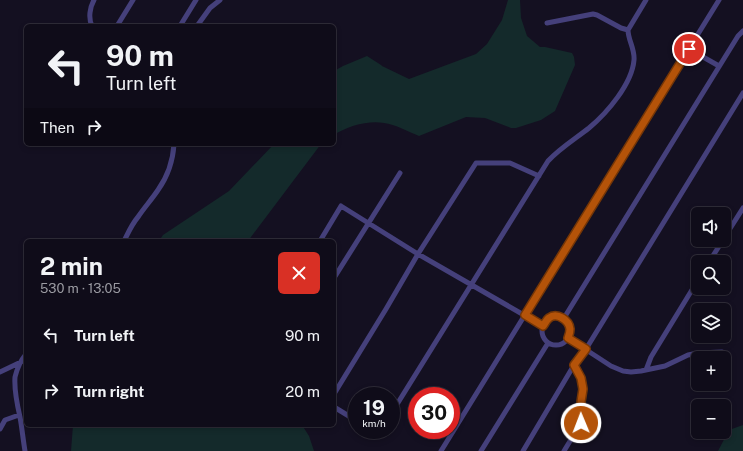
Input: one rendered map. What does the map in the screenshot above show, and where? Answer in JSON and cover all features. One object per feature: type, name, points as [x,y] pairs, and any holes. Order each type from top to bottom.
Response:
[{"type":"street","points":[[91,24],[91,8],[94,0]]},
{"type":"street","points":[[118,24],[133,0]]},
{"type":"street","points":[[181,24],[196,0]]},
{"type":"street","points":[[198,24],[210,8],[220,0]]},
{"type":"street","points":[[400,399],[552,157],[589,128],[610,106],[624,87],[634,60],[634,52],[628,35],[628,30],[646,0]]},
{"type":"street","points":[[441,451],[719,0]]},
{"type":"street","points":[[547,23],[593,14],[628,30]]},
{"type":"street","points":[[564,318],[719,66],[738,36],[743,31]]},
{"type":"street","points":[[689,49],[719,66]]},
{"type":"street","points":[[523,451],[574,365],[586,349],[743,94]]},
{"type":"street","points":[[125,239],[138,217],[163,182],[170,168],[174,153],[174,146]]},
{"type":"street","points":[[336,391],[418,254],[476,163],[510,163],[539,176]]},
{"type":"street","points":[[336,275],[400,173]]},
{"type":"street","points":[[321,239],[341,206],[418,254],[543,326]]},
{"type":"street","points":[[731,228],[743,208]]},
{"type":"street","points":[[646,370],[651,357],[691,291]]},
{"type":"street","points":[[553,316],[564,318],[568,322],[570,328],[568,338],[559,345],[548,343],[542,334],[543,326],[548,319],[553,316]]},
{"type":"street","points":[[568,338],[611,366],[623,371],[636,372],[665,366],[691,354]]},
{"type":"street","points":[[481,451],[548,343]]},
{"type":"street","points":[[24,357],[20,362],[16,376],[15,388],[16,402],[25,451]]},
{"type":"street","points":[[0,372],[20,362]]},
{"type":"street","points":[[564,451],[582,419],[581,402],[583,389],[581,378],[574,365]]},
{"type":"street","points":[[336,408],[348,416]]},
{"type":"street","points":[[0,429],[3,419],[19,415]]},
{"type":"green space","points":[[508,0],[520,0],[521,18],[527,36],[540,47],[572,53],[575,65],[555,111],[541,120],[516,128],[511,128],[485,118],[466,117],[419,136],[402,128],[378,122],[358,124],[336,134],[336,70],[367,56],[382,66],[409,79],[476,54],[487,44],[502,20]]},
{"type":"green space","points":[[272,146],[319,146],[250,239],[160,239],[163,235],[229,191]]},
{"type":"green space","points":[[743,425],[743,451],[718,451],[724,439],[731,439],[731,429]]},
{"type":"green space","points":[[73,427],[303,427],[309,436],[314,451],[71,451]]},
{"type":"route","points":[[581,423],[581,402],[583,389],[581,378],[574,365],[586,349],[568,338],[570,328],[568,322],[564,318],[553,316],[548,319],[543,326],[525,315],[689,49]]}]
